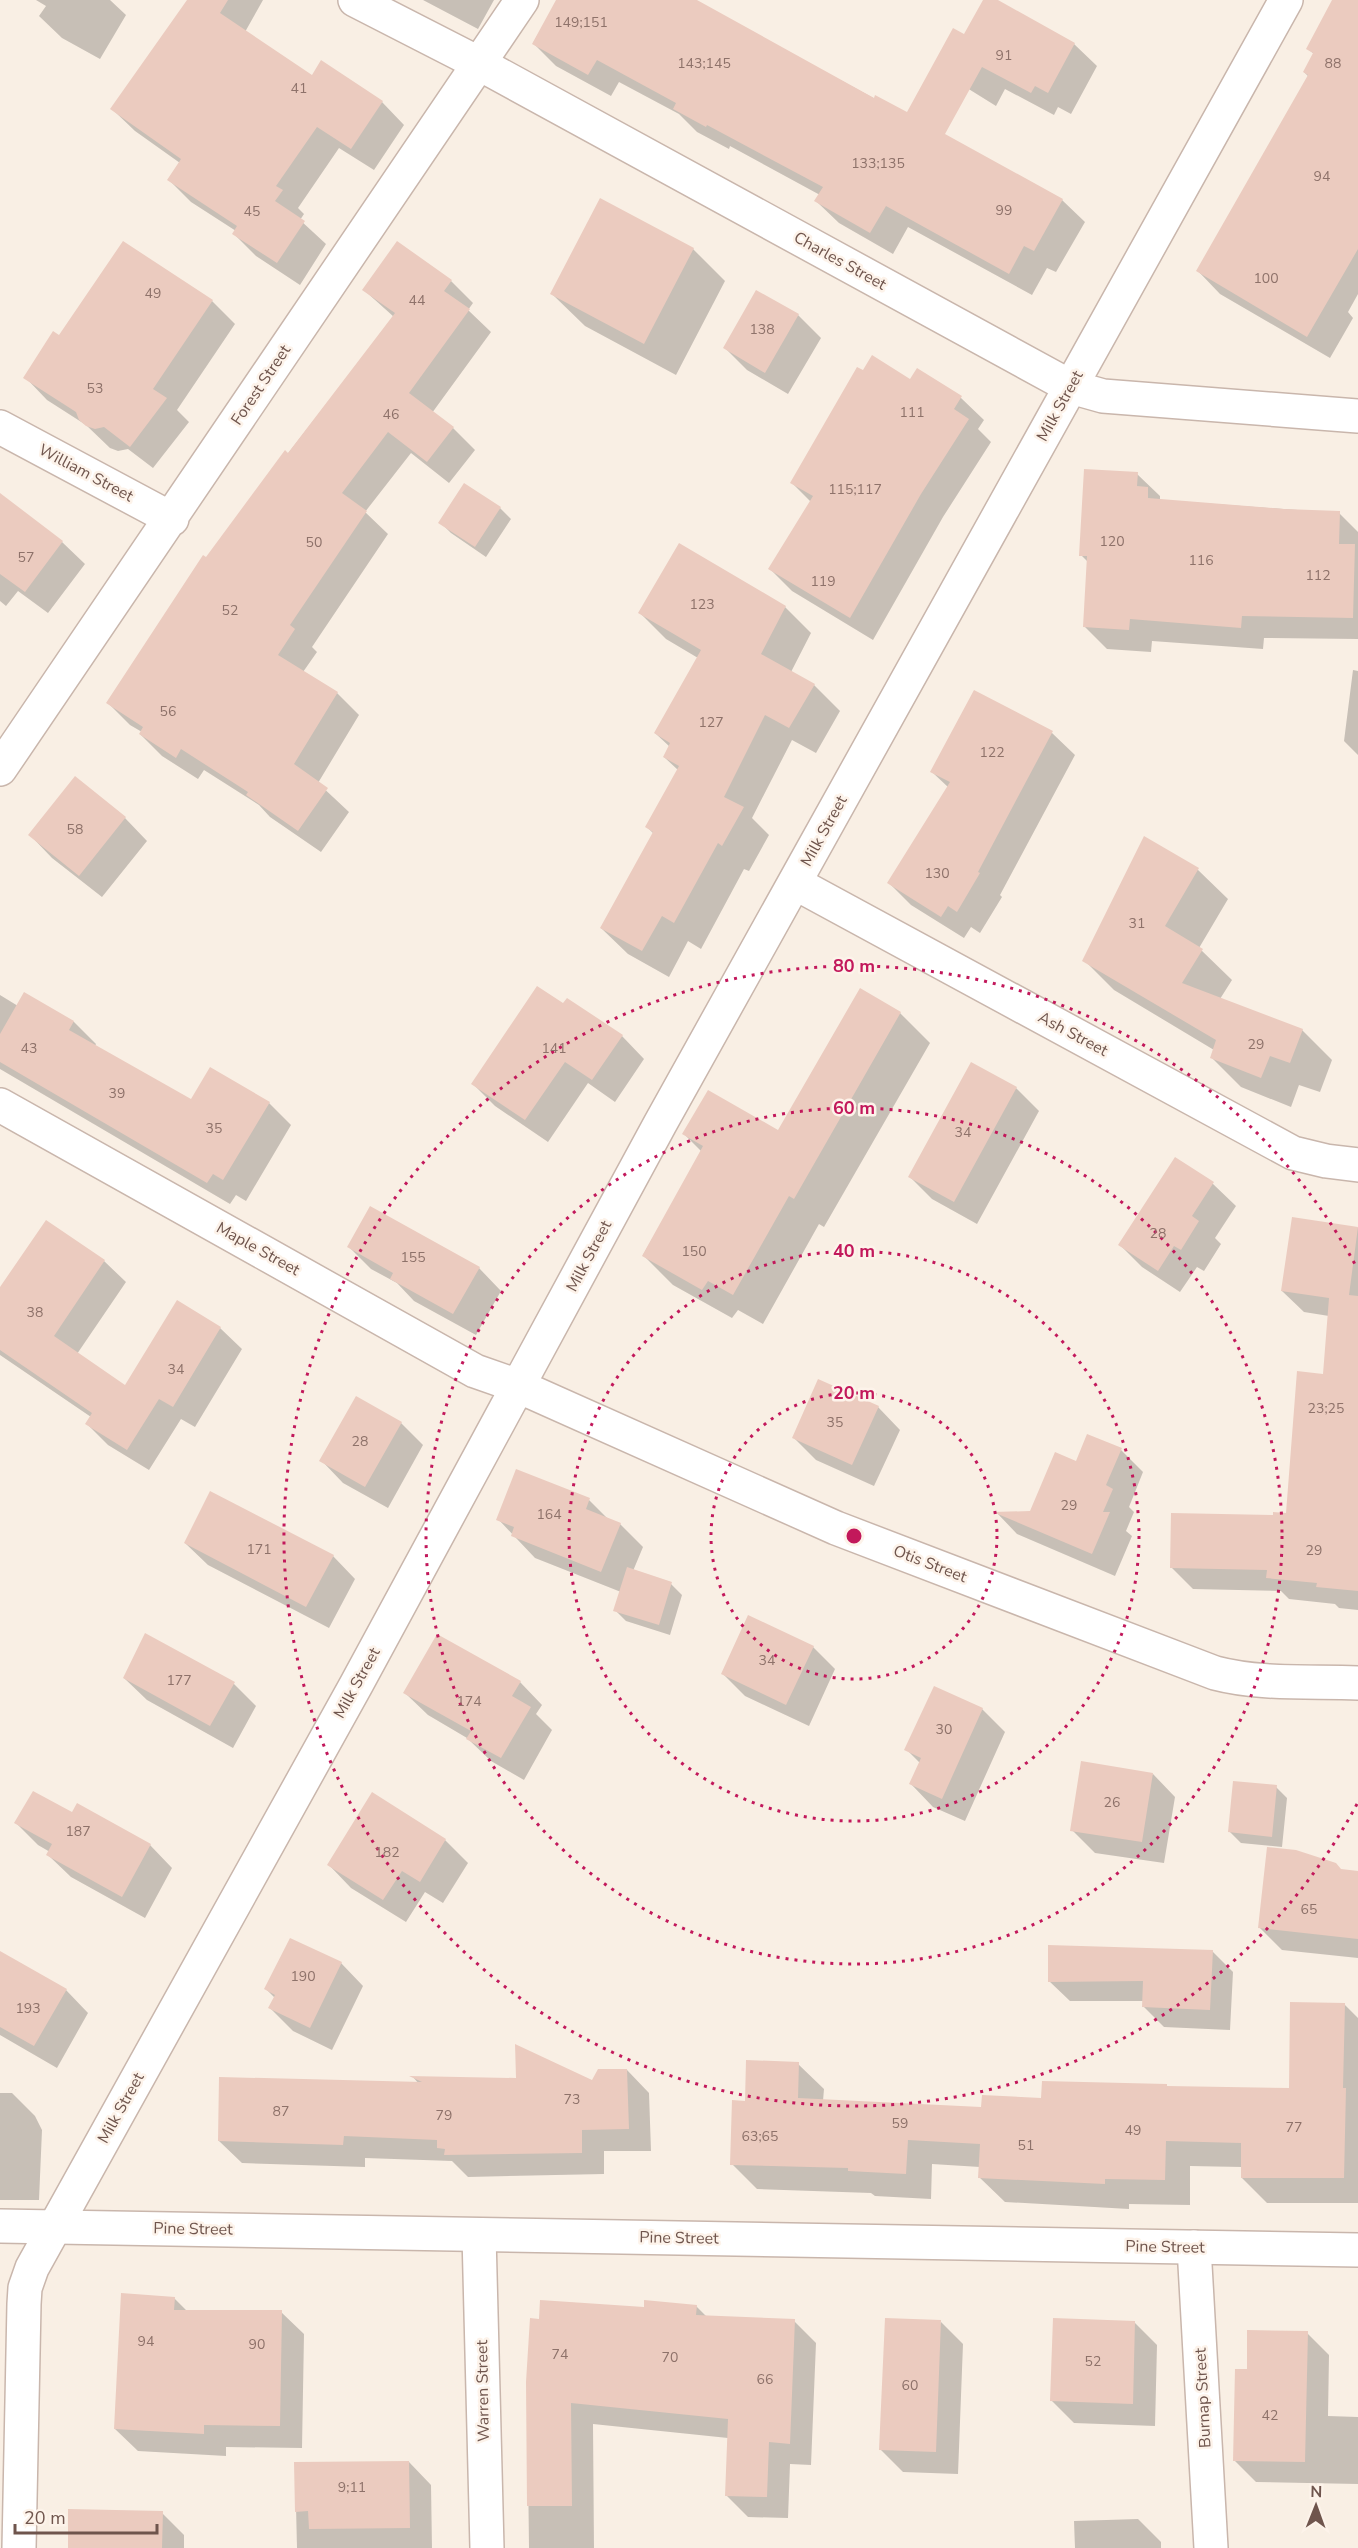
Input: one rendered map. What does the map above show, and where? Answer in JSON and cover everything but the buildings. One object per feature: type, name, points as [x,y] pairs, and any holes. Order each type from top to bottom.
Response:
[{"type":"street","name":"Charles Street","points":[[355,0],[478,63],[1071,387],[1103,396],[1358,416]]},
{"type":"street","name":"Forest Street","points":[[0,769],[172,519],[522,0]]},
{"type":"street","name":"Milk Street","points":[[19,2548],[25,2288],[32,2268],[356,1684],[795,883],[1286,0]]},
{"type":"street","name":"William Street","points":[[0,427],[172,519]]},
{"type":"street","name":"Ash Street","points":[[795,883],[1293,1153],[1326,1161],[1358,1165]]},
{"type":"street","name":"Maple Street","points":[[0,1106],[475,1371],[518,1386]]},
{"type":"street","name":"Otis Street","points":[[518,1386],[836,1528],[1215,1673],[1256,1680],[1358,1683]]},
{"type":"street","name":"Pine Street","points":[[0,2226],[1358,2250]]},
{"type":"street","name":"Warren Street","points":[[479,2235],[487,2548]]},
{"type":"street","name":"Burnap Street","points":[[1194,2247],[1211,2548]]}]
